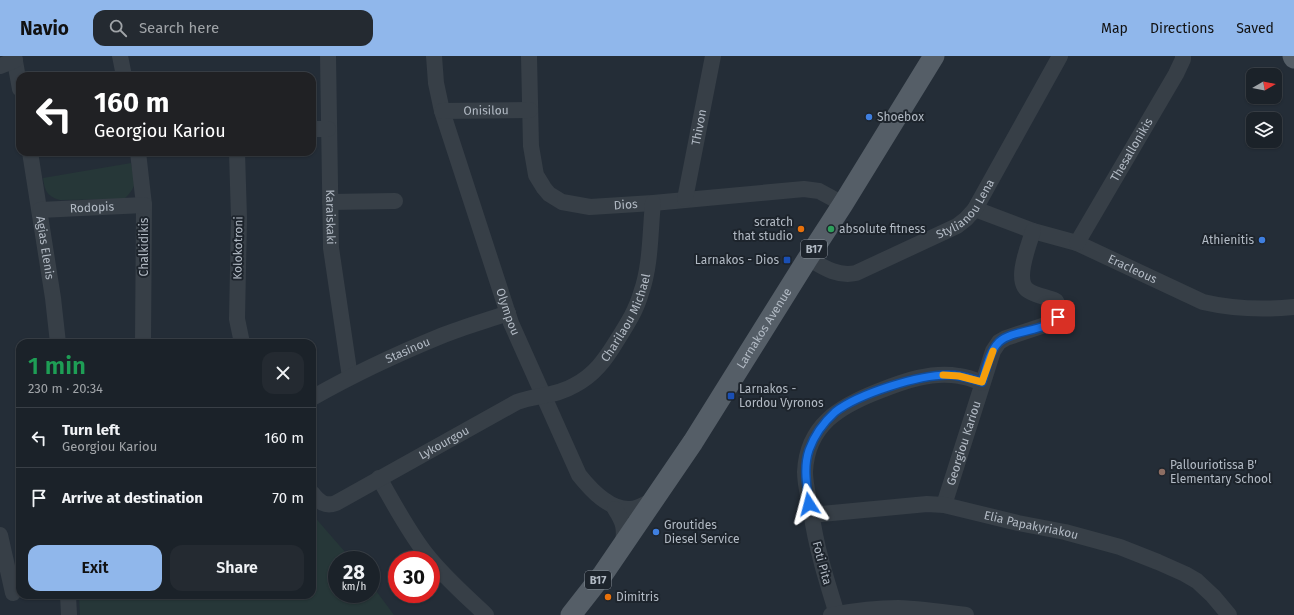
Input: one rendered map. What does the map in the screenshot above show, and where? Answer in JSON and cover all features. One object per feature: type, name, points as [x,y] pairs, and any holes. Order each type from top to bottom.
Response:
[{"type":"main road","name":"Larnakos Avenue","points":[[572,615],[623,545],[693,442],[934,56]]},
{"type":"street","points":[[120,56],[123,72]]},
{"type":"street","name":"Karaiskaki","points":[[328,56],[331,248],[350,377]]},
{"type":"street","name":"Olympou","points":[[434,56],[436,83],[442,111],[508,313],[579,475],[590,489],[601,498],[618,506],[629,509],[639,507],[654,500]]},
{"type":"street","name":"Dios","points":[[529,56],[533,163],[540,183],[549,194],[562,202],[590,207],[653,203],[804,189],[819,191],[843,204]]},
{"type":"street","name":"Thivon","points":[[686,199],[713,56]]},
{"type":"street","name":"Stylianou Lena","points":[[808,258],[826,269],[837,273],[847,275],[856,273],[957,226],[966,219],[975,209],[1060,56]]},
{"type":"street","name":"Thesallonikis","points":[[1077,243],[1176,74],[1183,56]]},
{"type":"street","points":[[0,66],[15,58],[17,72]]},
{"type":"street","name":"Onisilou","points":[[442,111],[530,110]]},
{"type":"street","points":[[316,129],[328,129]]},
{"type":"street","name":"Agias Elenis","points":[[31,156],[40,210],[57,339]]},
{"type":"street","name":"Chalkidikis","points":[[138,156],[144,205],[143,339]]},
{"type":"street","name":"Kolokotroni","points":[[237,156],[239,218],[237,307],[241,339]]},
{"type":"street","points":[[330,202],[395,201]]},
{"type":"street","name":"Charilaou Michael","points":[[545,396],[565,390],[588,377],[602,364],[631,319],[642,293],[647,270],[653,203]]},
{"type":"street","name":"Rodopis","points":[[40,210],[144,205]]},
{"type":"street","name":"Eracleous","points":[[975,209],[1033,231],[1077,243],[1203,302],[1250,309],[1294,308]]},
{"type":"street","name":"Georgiou Kariou","points":[[944,505],[993,351],[999,342],[1011,336],[1054,322],[1058,317],[1058,307],[1056,301],[1028,291],[1022,281],[1022,268],[1033,231]]},
{"type":"street","name":"Stasinou","points":[[316,396],[350,377],[443,335],[508,313]]},
{"type":"street","name":"Foti Pita","points":[[834,614],[818,554],[806,481],[806,464],[816,434],[835,412],[846,405],[896,384],[938,375],[959,376],[982,382]]},
{"type":"street","name":"Lykourgou","points":[[316,497],[321,503],[327,505],[336,503],[518,402],[545,396]]},
{"type":"street","points":[[379,478],[412,534],[426,554],[486,615]]},
{"type":"street","points":[[601,498],[637,524]]},
{"type":"street","name":"Elia Papakyriakou","points":[[811,515],[927,504],[944,505],[1018,523],[1066,532],[1120,547],[1185,574],[1213,596],[1229,615]]},
{"type":"street","points":[[615,509],[623,522],[623,545]]},
{"type":"street","points":[[0,535],[11,594]]},
{"type":"street","points":[[68,599],[69,615]]},
{"type":"street","points":[[834,614],[897,608],[966,615]]},
{"type":"shaded area","points":[[131,163],[134,186],[124,199],[60,200],[52,197],[47,192],[43,178]]},
{"type":"shaded area","points":[[316,519],[344,551],[328,551],[328,603],[380,603],[380,596],[394,615],[80,615],[79,599],[316,599]]},
{"type":"slow traffic","points":[[943,375],[959,376],[982,382],[993,351]]},
{"type":"place","name":"Shoebox","points":[[869,117]]},
{"type":"place","name":"scratch that studio","points":[[801,229]]},
{"type":"place","name":"absolute fitness","points":[[831,229]]},
{"type":"place","name":"Athienitis","points":[[1262,240]]},
{"type":"place","name":"Larnakos - Dios","points":[[787,260]]},
{"type":"place","name":"Larnakos - Lordou Vyronos","points":[[731,396]]},
{"type":"place","name":"Pallouriotissa B' Elementary School","points":[[1162,472]]},
{"type":"place","name":"Groutides Diesel Service","points":[[656,532]]},
{"type":"place","name":"Dimitris","points":[[608,597]]},
{"type":"route","points":[[809,504],[805,473],[809,449],[816,434],[835,412],[865,396],[896,384],[921,378],[948,375],[959,376],[982,382],[993,351],[999,342],[1022,332],[1054,322],[1058,317]]}]
